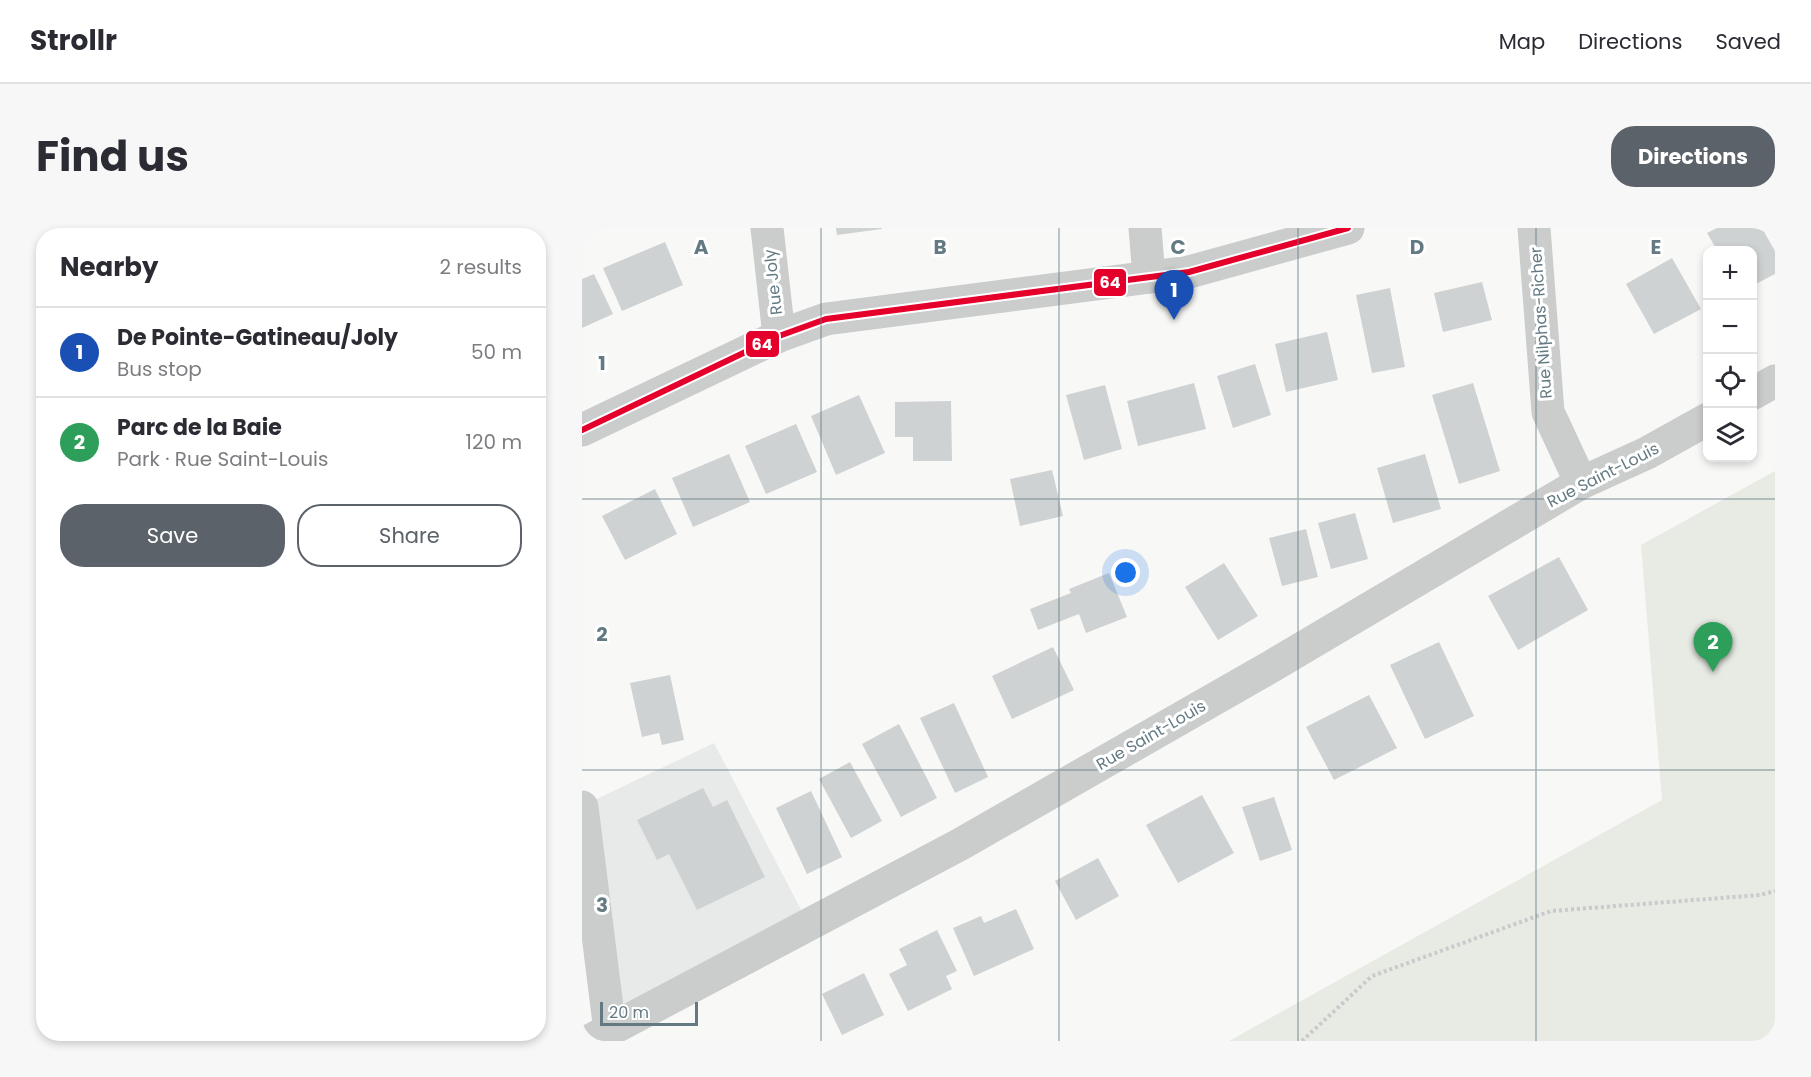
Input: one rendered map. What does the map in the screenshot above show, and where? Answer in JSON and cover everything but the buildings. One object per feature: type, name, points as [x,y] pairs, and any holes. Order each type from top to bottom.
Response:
[{"type":"street","name":"Rue Joly","points":[[767,228],[778,336]]},
{"type":"street","points":[[1145,228],[1149,278]]},
{"type":"street","points":[[582,430],[778,336],[826,319],[1149,278],[1237,260],[1348,228]]},
{"type":"street","name":"Rue Nilphas-Richer","points":[[1534,228],[1548,412],[1581,483]]},
{"type":"street","points":[[1757,391],[1775,381]]},
{"type":"street","name":"Rue Saint-Louis","points":[[599,1036],[808,923],[959,845],[1272,666],[1581,483],[1647,453],[1703,421]]},
{"type":"street","points":[[582,807],[599,1036]]},
{"type":"path","points":[[1302,1041],[1372,976],[1551,910],[1760,895],[1775,891]]},
{"type":"shaded area","points":[[1775,471],[1775,1041],[1229,1041],[1662,800],[1641,545]]},
{"type":"shaded area","points":[[714,743],[808,923],[610,1031],[582,806]]},
{"type":"transit line","name":"64","points":[[582,430],[779,336],[826,319],[1189,272],[1348,228]]},
{"type":"place","name":"De Pointe-Gatineau/Joly","points":[[1174,320]]},
{"type":"place","name":"Parc de la Baie","points":[[1713,672]]}]
